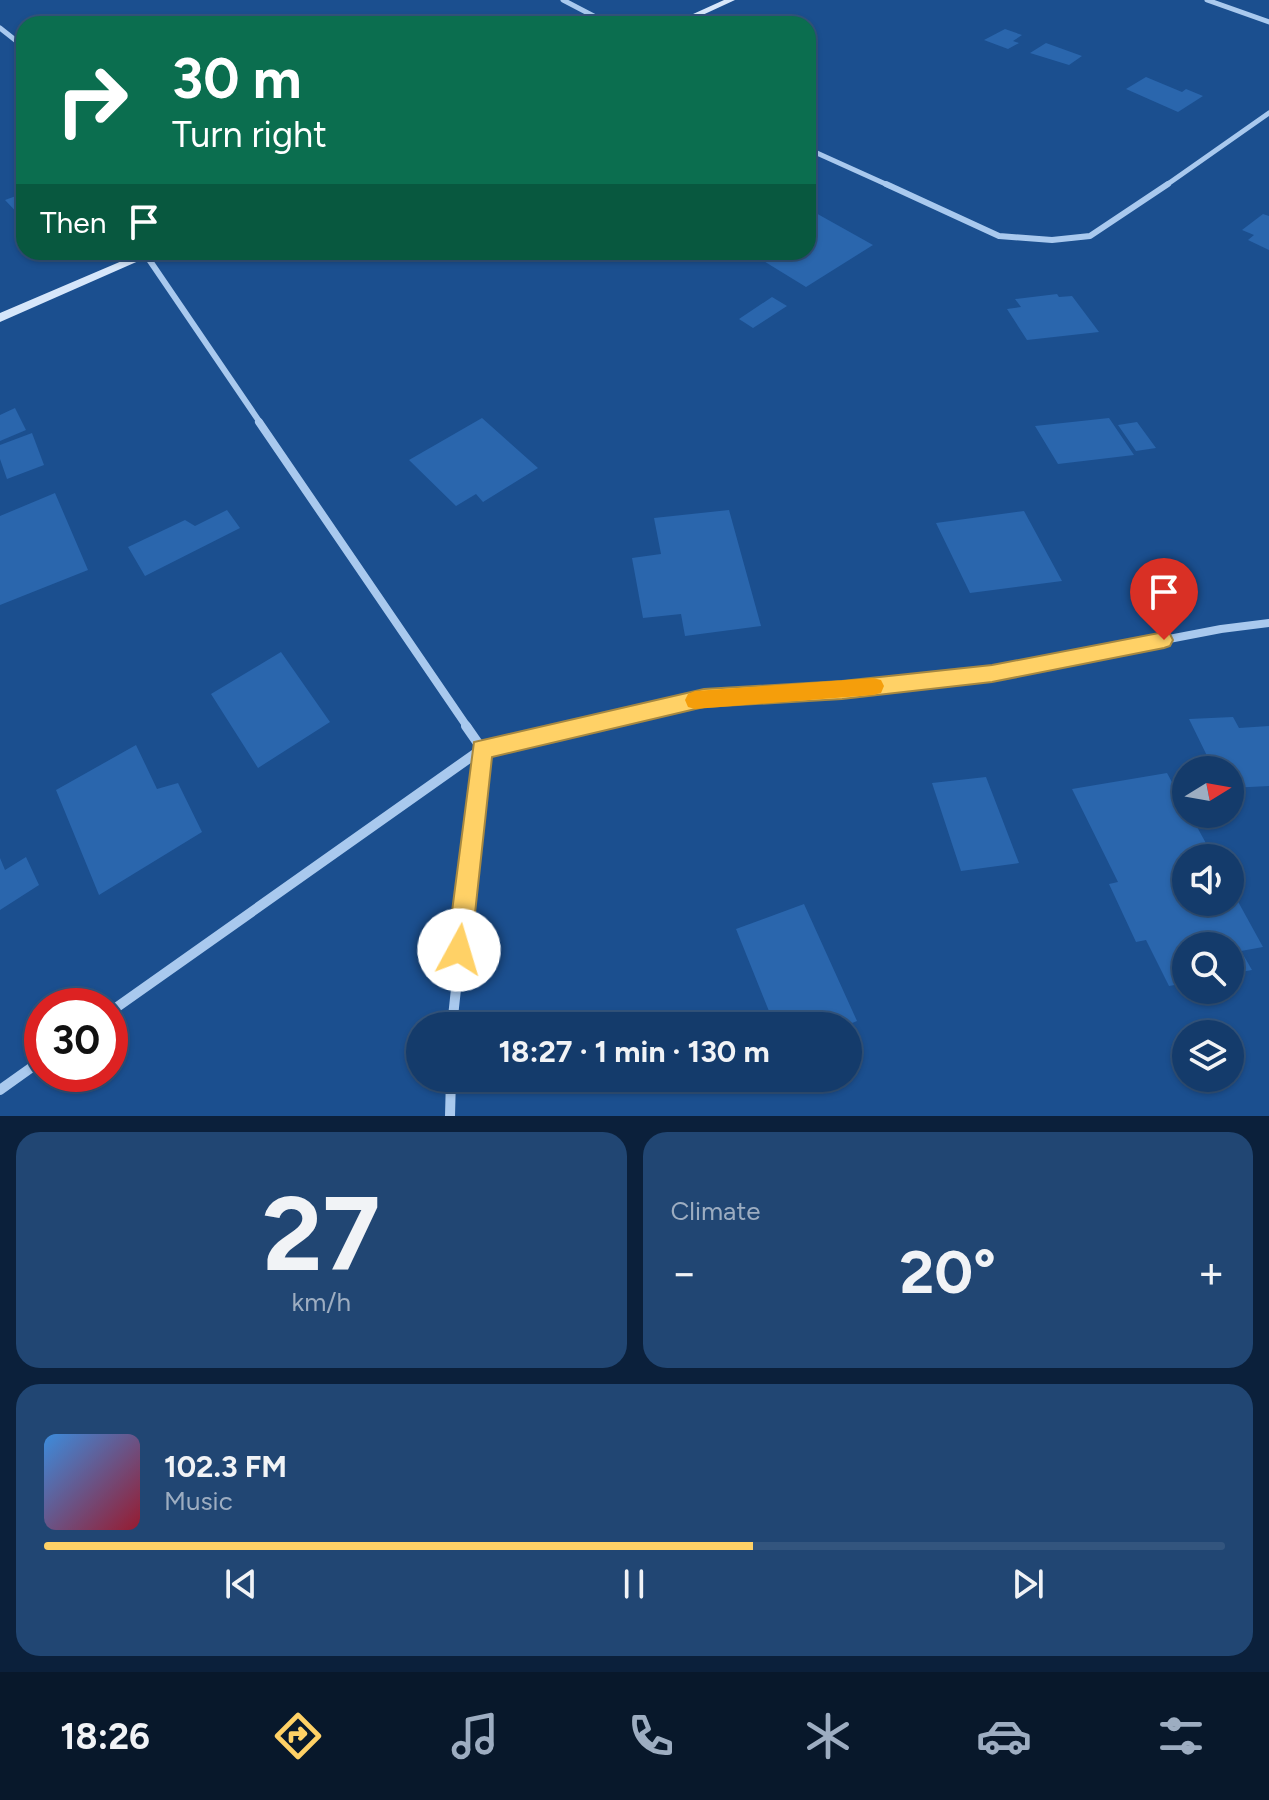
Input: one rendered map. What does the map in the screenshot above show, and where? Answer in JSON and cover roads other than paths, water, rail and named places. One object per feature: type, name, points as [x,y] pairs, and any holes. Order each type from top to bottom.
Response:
[{"type":"street","points":[[563,0],[594,16]]},
{"type":"street","points":[[694,16],[731,0]]},
{"type":"street","points":[[1207,0],[1269,22]]},
{"type":"street","points":[[0,28],[16,41]]},
{"type":"street","points":[[816,153],[999,236],[1052,240],[1090,236],[1112,224],[1269,113]]},
{"type":"street","points":[[0,318],[136,260]]},
{"type":"street","points":[[154,260],[482,749],[454,1012]]},
{"type":"street","points":[[128,999],[482,749],[704,698],[842,690],[992,673],[1221,629],[1269,623]]},
{"type":"street","points":[[0,1090],[24,1073]]},
{"type":"street","points":[[450,1116],[451,1092]]}]
